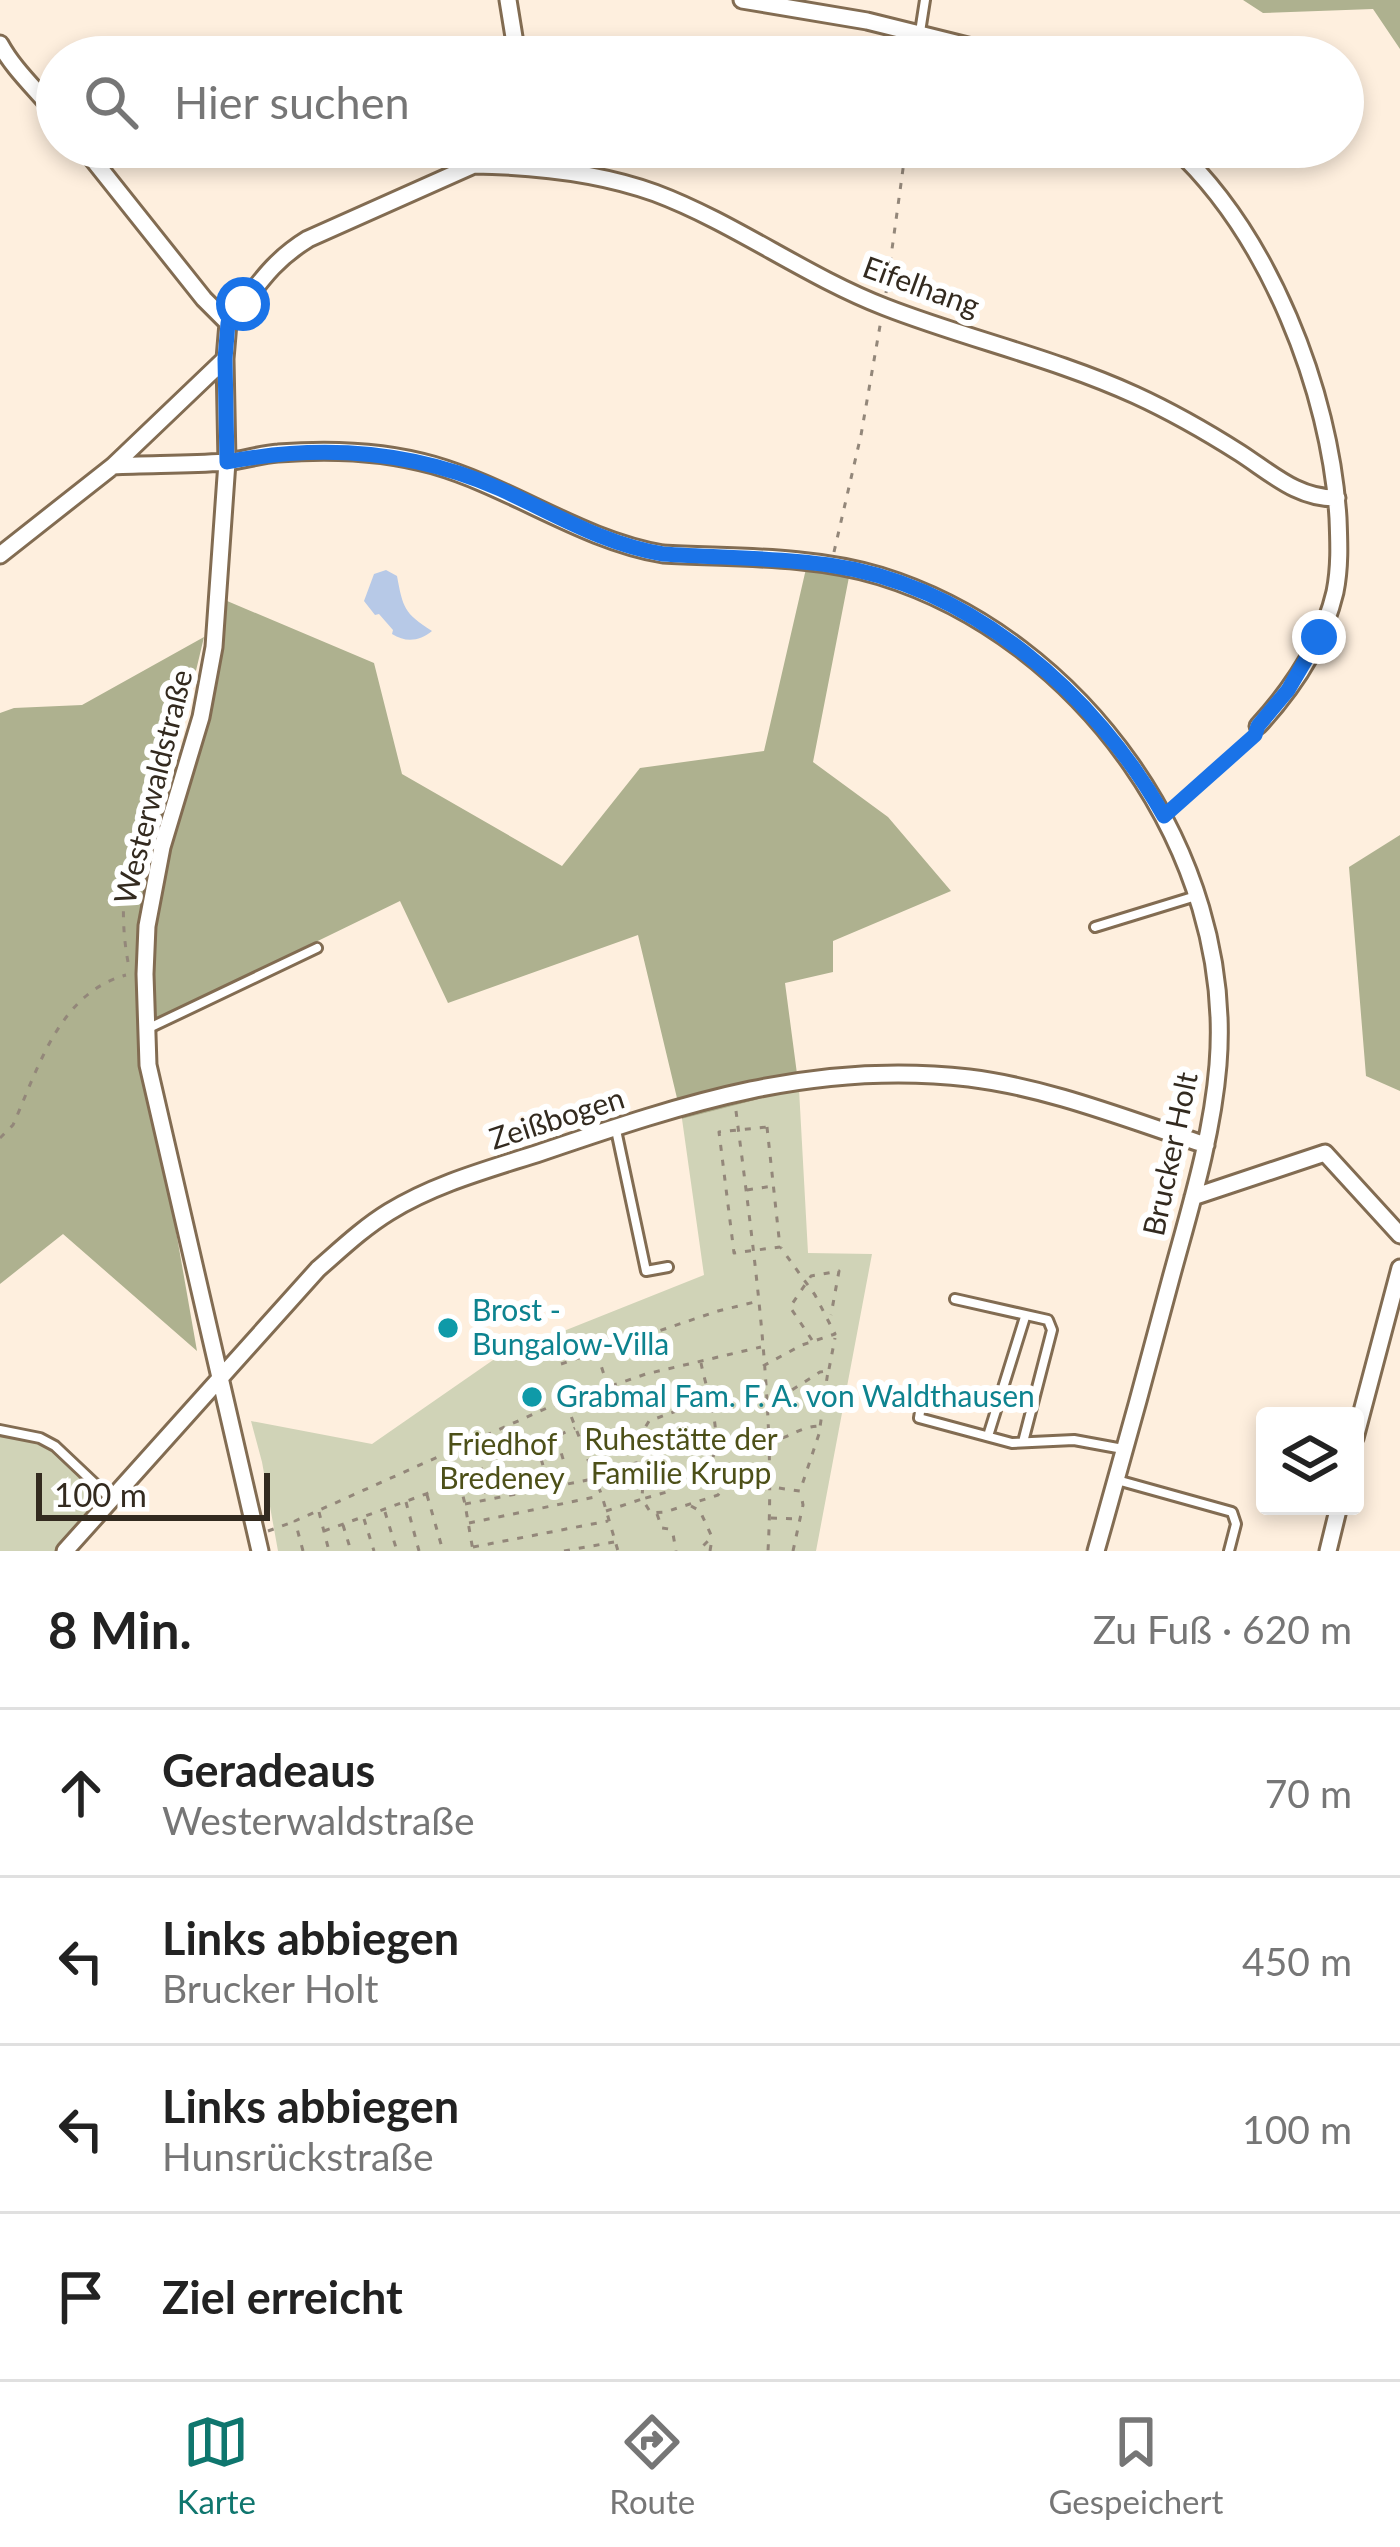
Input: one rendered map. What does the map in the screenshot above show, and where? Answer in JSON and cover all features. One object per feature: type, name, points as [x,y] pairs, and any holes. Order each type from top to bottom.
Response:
[{"type":"street","points":[[508,0],[512,36]]},
{"type":"street","points":[[742,0],[935,36]]},
{"type":"street","points":[[0,44],[5,68],[27,77],[36,88]]},
{"type":"street","points":[[99,168],[228,323],[284,253],[467,168]]},
{"type":"street","name":"Eifelhang","points":[[538,168],[591,175],[655,194],[884,307],[1052,362],[1137,396],[1315,499],[1336,498]]},
{"type":"street","points":[[1194,168],[1219,194],[1281,304],[1316,394],[1333,462],[1340,562],[1328,614],[1304,665],[1258,726]]},
{"type":"street","name":"Westerwaldstraße","points":[[228,323],[219,605],[210,679],[162,847],[147,926],[147,1029],[148,1065],[258,1542]]},
{"type":"street","points":[[0,555],[113,466],[225,359]]},
{"type":"street","name":"Brucker Holt","points":[[113,466],[227,462],[276,453],[358,452],[405,459],[479,480],[593,535],[640,550],[830,565],[877,575],[923,591],[972,617],[1083,705],[1121,747],[1181,852],[1214,965],[1218,1063],[1193,1198],[1096,1551]]},
{"type":"street","name":"Zeißbogen","points":[[65,1551],[318,1269],[382,1217],[437,1188],[733,1093],[818,1076],[874,1072],[967,1078],[1030,1089],[1206,1145]]},
{"type":"street","points":[[1193,1198],[1325,1154],[1400,1235]]},
{"type":"street","points":[[1363,1407],[1400,1268]]},
{"type":"street","points":[[1328,1551],[1337,1515]]},
{"type":"lane","points":[[920,32],[925,0]]},
{"type":"lane","points":[[1095,927],[1197,896]]},
{"type":"lane","points":[[147,1029],[317,948]]},
{"type":"lane","points":[[616,1127],[646,1271],[668,1267]]},
{"type":"lane","points":[[955,1299],[1048,1320],[1052,1330],[1023,1442]]},
{"type":"lane","points":[[988,1437],[1025,1317]]},
{"type":"lane","points":[[921,1406],[920,1418],[1012,1443],[1074,1440],[1125,1450]]},
{"type":"lane","points":[[0,1430],[55,1446],[111,1499]]},
{"type":"lane","points":[[1116,1480],[1232,1512],[1236,1524],[1229,1551]]},
{"type":"path","points":[[830,565],[861,435],[903,168]]},
{"type":"path","points":[[127,952],[124,892],[129,846],[157,756],[188,687]]},
{"type":"path","points":[[1164,816],[1255,735],[1258,726]]},
{"type":"path","points":[[0,1138],[13,1125],[62,1020],[100,988],[130,974]]},
{"type":"path","points":[[733,1093],[763,1366],[770,1487],[768,1551]]},
{"type":"path","points":[[781,1246],[734,1253],[719,1132],[767,1127],[781,1246],[836,1334],[821,1426],[800,1491],[803,1505],[793,1551]]},
{"type":"path","points":[[745,1190],[775,1186]]},
{"type":"path","points":[[812,1342],[790,1307],[811,1276],[839,1270],[829,1318]]},
{"type":"path","points":[[561,1364],[718,1310],[757,1302]]},
{"type":"path","points":[[763,1366],[836,1334]]},
{"type":"path","points":[[258,1542],[318,1510],[565,1402],[608,1386],[761,1347]]},
{"type":"path","points":[[597,1351],[608,1386]]},
{"type":"path","points":[[701,1361],[717,1442],[712,1463]]},
{"type":"path","points":[[766,1407],[828,1371]]},
{"type":"path","points":[[643,1480],[712,1463],[722,1472],[722,1490],[713,1498],[652,1513],[642,1499],[643,1480],[633,1448],[649,1420],[709,1399]]},
{"type":"path","points":[[565,1402],[618,1551]]},
{"type":"path","points":[[768,1441],[821,1426]]},
{"type":"path","points":[[324,1531],[426,1494],[575,1428]]},
{"type":"path","points":[[556,1436],[570,1484]]},
{"type":"path","points":[[537,1445],[549,1488]]},
{"type":"path","points":[[451,1450],[473,1549],[609,1521]]},
{"type":"path","points":[[518,1454],[529,1492]]},
{"type":"path","points":[[499,1462],[508,1496]]},
{"type":"path","points":[[480,1470],[488,1500]]},
{"type":"path","points":[[465,1504],[595,1479]]},
{"type":"path","points":[[770,1487],[800,1491]]},
{"type":"path","points":[[606,1511],[674,1490]]},
{"type":"path","points":[[426,1494],[443,1551]]},
{"type":"path","points":[[469,1523],[602,1496]]},
{"type":"path","points":[[406,1502],[419,1551]]},
{"type":"path","points":[[689,1505],[700,1511],[712,1537],[710,1551]]},
{"type":"path","points":[[318,1510],[329,1551]]},
{"type":"path","points":[[385,1510],[397,1551]]},
{"type":"path","points":[[657,1514],[662,1528],[673,1534],[676,1551]]},
{"type":"path","points":[[770,1518],[799,1519]]},
{"type":"path","points":[[364,1519],[374,1551]]},
{"type":"path","points":[[295,1521],[303,1551]]},
{"type":"path","points":[[344,1525],[351,1551]]},
{"type":"path","points":[[698,1551],[712,1537]]},
{"type":"path","points":[[564,1551],[616,1542]]},
{"type":"path","points":[[604,1544],[605,1551]]},
{"type":"green space","points":[[1243,0],[1400,0],[1400,49],[1373,9],[1263,13]]},
{"type":"green space","points":[[808,560],[830,565],[849,577],[813,762],[888,817],[951,891],[833,941],[833,972],[785,983],[799,1089],[682,1119],[638,935],[448,1003],[400,901],[141,1027],[140,1068],[166,1174],[197,1351],[63,1234],[0,1284],[0,713],[14,708],[82,705],[204,637],[165,801],[199,702],[213,595],[374,663],[402,774],[562,866],[640,768],[764,751]]},
{"type":"green space","points":[[1400,835],[1400,1091],[1366,1076],[1349,867]]},
{"type":"green space","name":"Friedhof Bredeney","points":[[799,1089],[808,1253],[872,1254],[816,1551],[278,1551],[251,1421],[372,1444],[496,1358],[704,1275],[682,1119]]},
{"type":"green space","points":[[0,1434],[53,1449],[107,1499],[62,1551],[0,1551]]},
{"type":"water","points":[[386,570],[397,576],[406,609],[432,631],[413,640],[397,637],[364,601],[374,574]]},
{"type":"place","name":"Brost - Bungalow-Villa","points":[[448,1328]]},
{"type":"place","name":"Grabmal Fam. F. A. von Waldthausen","points":[[532,1397]]},
{"type":"route","points":[[243,304],[228,323],[227,462],[276,453],[358,452],[405,459],[479,480],[593,535],[640,550],[830,565],[923,591],[988,627],[1083,705],[1121,747],[1164,816],[1255,735],[1319,637]]},
{"type":"park label","name":"Ruhestätte der Familie Krupp","points":[[681,1457]]}]
